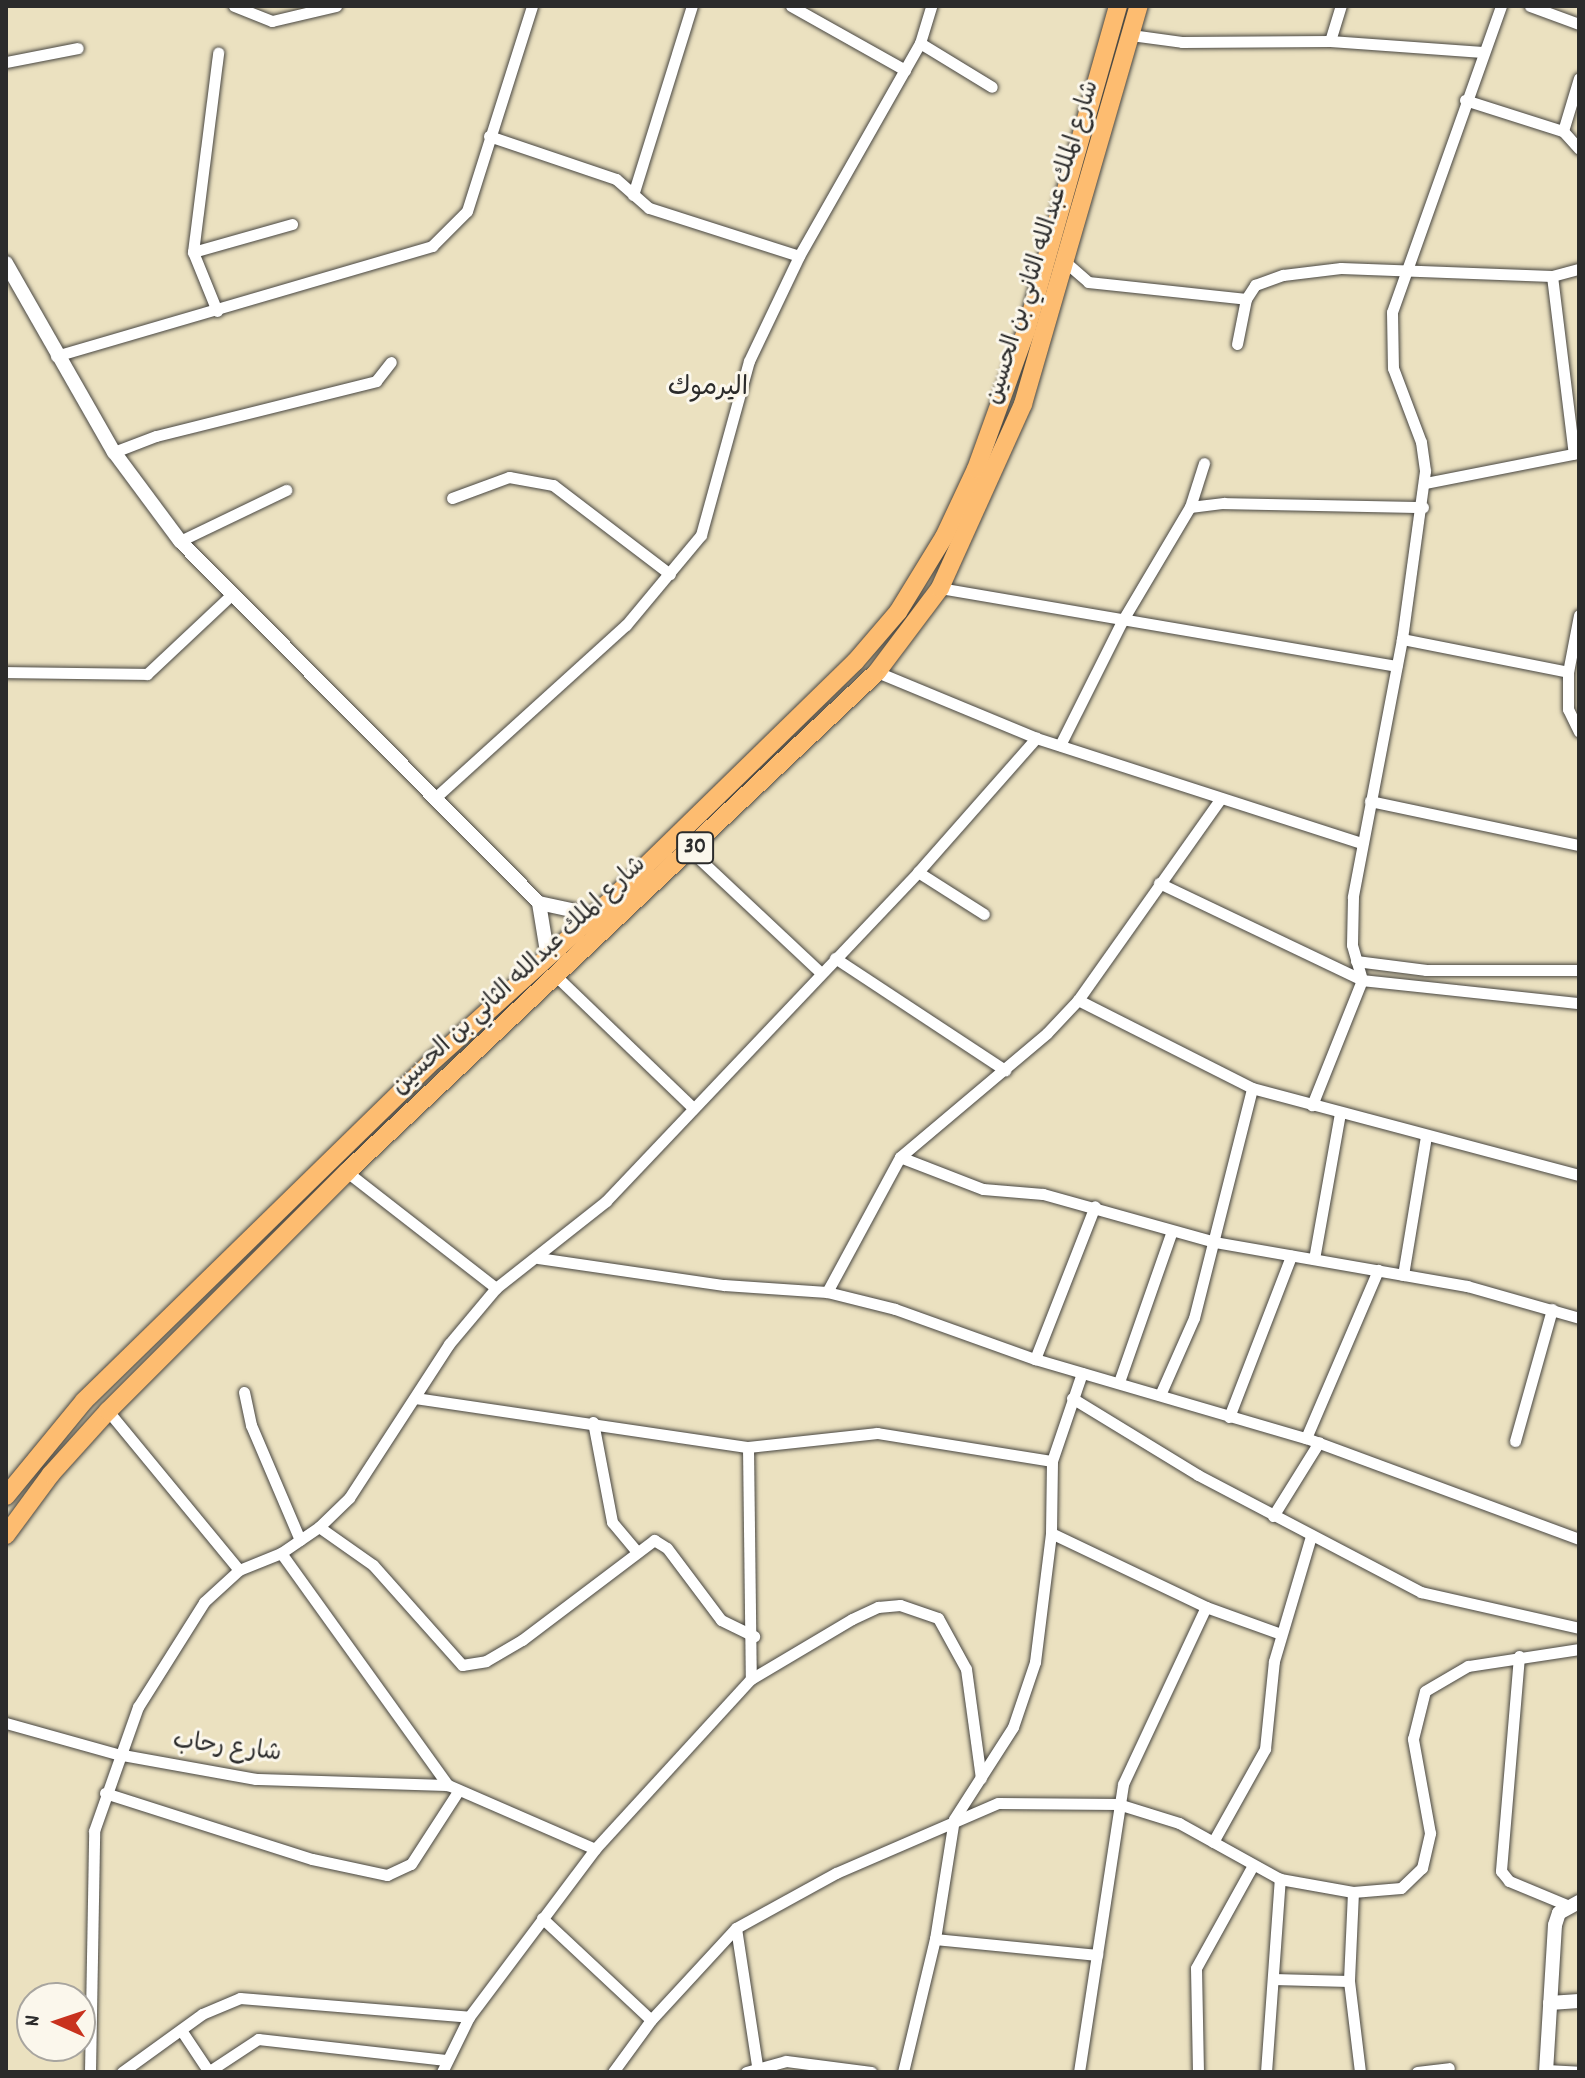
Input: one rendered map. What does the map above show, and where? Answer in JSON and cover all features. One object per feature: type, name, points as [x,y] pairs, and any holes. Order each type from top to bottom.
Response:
[{"type":"main road","name":"شارع الملك عبدالله الثاني بن الحسين","points":[[6,1535],[51,1474],[108,1411],[347,1172],[449,1075],[552,967],[594,915],[855,662],[898,612],[944,537],[976,469],[1026,331],[1118,6]]},
{"type":"main road","name":"شارع الملك عبدالله الثاني بن الحسين","points":[[6,1496],[84,1401],[434,1060],[691,851],[877,672],[940,588],[1023,404],[1068,263],[1139,6]]},
{"type":"main road","points":[[434,1060],[449,1075]]},
{"type":"main road","points":[[156,1331],[172,1347]]},
{"type":"street","points":[[234,6],[272,21],[336,6]]},
{"type":"street","points":[[56,356],[432,246],[467,211],[532,6]]},
{"type":"street","points":[[633,195],[692,6]]},
{"type":"street","points":[[791,6],[905,70]]},
{"type":"street","points":[[436,797],[626,625],[701,535],[749,361],[799,256],[920,43],[931,6]]},
{"type":"street","points":[[1330,41],[1341,6]]},
{"type":"street","points":[[1312,1105],[1362,980],[1350,927],[1361,843],[1402,639],[1423,507],[1425,483],[1421,442],[1390,346],[1392,312],[1501,6]]},
{"type":"street","points":[[1530,6],[1579,24]]},
{"type":"street","points":[[1131,35],[1182,42],[1330,41],[1483,52]]},
{"type":"street","points":[[920,43],[992,87]]},
{"type":"street","points":[[6,62],[78,48]]},
{"type":"street","points":[[217,311],[193,252],[218,53]]},
{"type":"street","points":[[1563,131],[1579,78]]},
{"type":"street","points":[[1465,100],[1563,131],[1579,149]]},
{"type":"street","points":[[489,136],[616,179],[649,208],[799,256]]},
{"type":"street","points":[[193,252],[292,224]]},
{"type":"street","points":[[1049,251],[1095,283],[1246,299]]},
{"type":"street","points":[[6,263],[56,356],[114,452],[180,541],[539,903],[552,967],[693,1108]]},
{"type":"street","points":[[1237,344],[1246,299],[1255,285],[1301,272],[1406,271],[1552,276],[1579,269]]},
{"type":"street","points":[[1425,483],[1577,453],[1552,276]]},
{"type":"street","points":[[114,452],[156,436],[376,381],[391,362]]},
{"type":"street","points":[[1060,745],[1121,623],[1190,507],[1204,463]]},
{"type":"street","points":[[452,498],[509,477],[553,485],[670,574]]},
{"type":"street","points":[[180,541],[286,490]]},
{"type":"street","points":[[1190,507],[1224,503],[1423,507]]},
{"type":"street","points":[[940,588],[1121,623],[1396,666]]},
{"type":"street","points":[[6,672],[147,674],[231,595]]},
{"type":"street","points":[[1579,615],[1568,672],[1568,709],[1579,732]]},
{"type":"street","points":[[1402,639],[1568,672]]},
{"type":"street","points":[[877,672],[1036,738],[1219,801],[1361,843]]},
{"type":"street","points":[[90,2072],[90,1868],[105,1793],[117,1754],[138,1707],[193,1619],[239,1570],[281,1553],[319,1527],[367,1475],[449,1344],[496,1288],[538,1258],[606,1201],[819,971],[918,872],[1036,738]]},
{"type":"street","points":[[827,1292],[900,1157],[1005,1070],[1078,1000],[1219,801]]},
{"type":"street","points":[[1370,801],[1579,845]]},
{"type":"street","points":[[691,851],[819,971]]},
{"type":"street","points":[[918,872],[984,914]]},
{"type":"street","points":[[1159,883],[1362,980],[1579,1003]]},
{"type":"street","points":[[539,903],[594,915]]},
{"type":"street","points":[[835,958],[1005,1070]]},
{"type":"street","points":[[1356,961],[1426,970],[1579,970]]},
{"type":"street","points":[[1078,1000],[1252,1088],[1579,1175]]},
{"type":"street","points":[[1160,1395],[1194,1318],[1252,1088]]},
{"type":"street","points":[[1314,1259],[1340,1113]]},
{"type":"street","points":[[1403,1275],[1426,1136]]},
{"type":"street","points":[[900,1157],[983,1189],[1043,1194],[1095,1206],[1215,1242],[1403,1275],[1579,1318]]},
{"type":"street","points":[[347,1172],[496,1288]]},
{"type":"street","points":[[1035,1359],[1095,1206]]},
{"type":"street","points":[[1119,1382],[1172,1231]]},
{"type":"street","points":[[1229,1417],[1291,1256]]},
{"type":"street","points":[[538,1258],[724,1285],[827,1292],[895,1309],[1035,1359],[1319,1442],[1579,1539]]},
{"type":"street","points":[[1306,1438],[1378,1270]]},
{"type":"street","points":[[1515,1441],[1552,1309]]},
{"type":"street","points":[[903,2072],[935,1939],[954,1819],[1013,1727],[1035,1662],[1051,1533],[1052,1461],[1082,1373]]},
{"type":"street","points":[[244,1392],[251,1425],[300,1540]]},
{"type":"street","points":[[415,1398],[748,1447],[877,1433],[1052,1461]]},
{"type":"street","points":[[1072,1398],[1273,1516],[1437,1598],[1579,1628]]},
{"type":"street","points":[[108,1411],[239,1570]]},
{"type":"street","points":[[593,1422],[612,1522],[636,1551]]},
{"type":"street","points":[[1273,1516],[1319,1442]]},
{"type":"street","points":[[748,1447],[754,1636],[751,1679]]},
{"type":"street","points":[[319,1527],[373,1565],[462,1665],[486,1661],[522,1640],[649,1541],[662,1543],[709,1607],[754,1636]]},
{"type":"street","points":[[1051,1533],[1206,1607],[1281,1634]]},
{"type":"street","points":[[1213,1842],[1265,1749],[1281,1634],[1311,1536]]},
{"type":"street","points":[[281,1553],[453,1789],[595,1849]]},
{"type":"street","points":[[181,2030],[208,2072],[258,2039],[444,2066],[469,2017],[595,1849],[751,1679],[878,1607],[900,1605],[938,1618],[966,1669],[981,1778]]},
{"type":"street","points":[[1079,2072],[1118,1804],[1132,1761],[1206,1607]]},
{"type":"street","points":[[613,2072],[651,2020],[736,1928],[780,1900],[954,1819],[998,1803],[1118,1804],[1179,1823],[1252,1867],[1280,1879],[1353,1892],[1401,1888],[1422,1868],[1430,1833],[1413,1739],[1425,1691],[1468,1666],[1579,1649]]},
{"type":"street","points":[[1519,1656],[1501,1871],[1509,1881],[1573,1904],[1555,1925],[1546,2071],[1579,2072]]},
{"type":"street","name":"شارع رحاب","points":[[6,1723],[117,1754],[256,1779],[453,1789]]},
{"type":"street","points":[[105,1793],[312,1859],[387,1875],[411,1864],[453,1789]]},
{"type":"street","points":[[1198,2072],[1196,1968],[1252,1867]]},
{"type":"street","points":[[1266,2072],[1280,1879]]},
{"type":"street","points":[[1353,1892],[1349,1981],[1360,2072]]},
{"type":"street","points":[[542,1918],[651,2020]]},
{"type":"street","points":[[736,1928],[754,2070],[808,2061],[871,2072]]},
{"type":"street","points":[[935,1939],[1097,1955]]},
{"type":"street","points":[[1273,1979],[1349,1981]]},
{"type":"street","points":[[122,2072],[181,2030],[240,1998],[469,2017]]},
{"type":"street","points":[[1550,2003],[1579,2001]]},
{"type":"street","points":[[1417,2072],[1449,2068]]},
{"type":"district","name":"اليرموك","points":[[708,389]]}]
